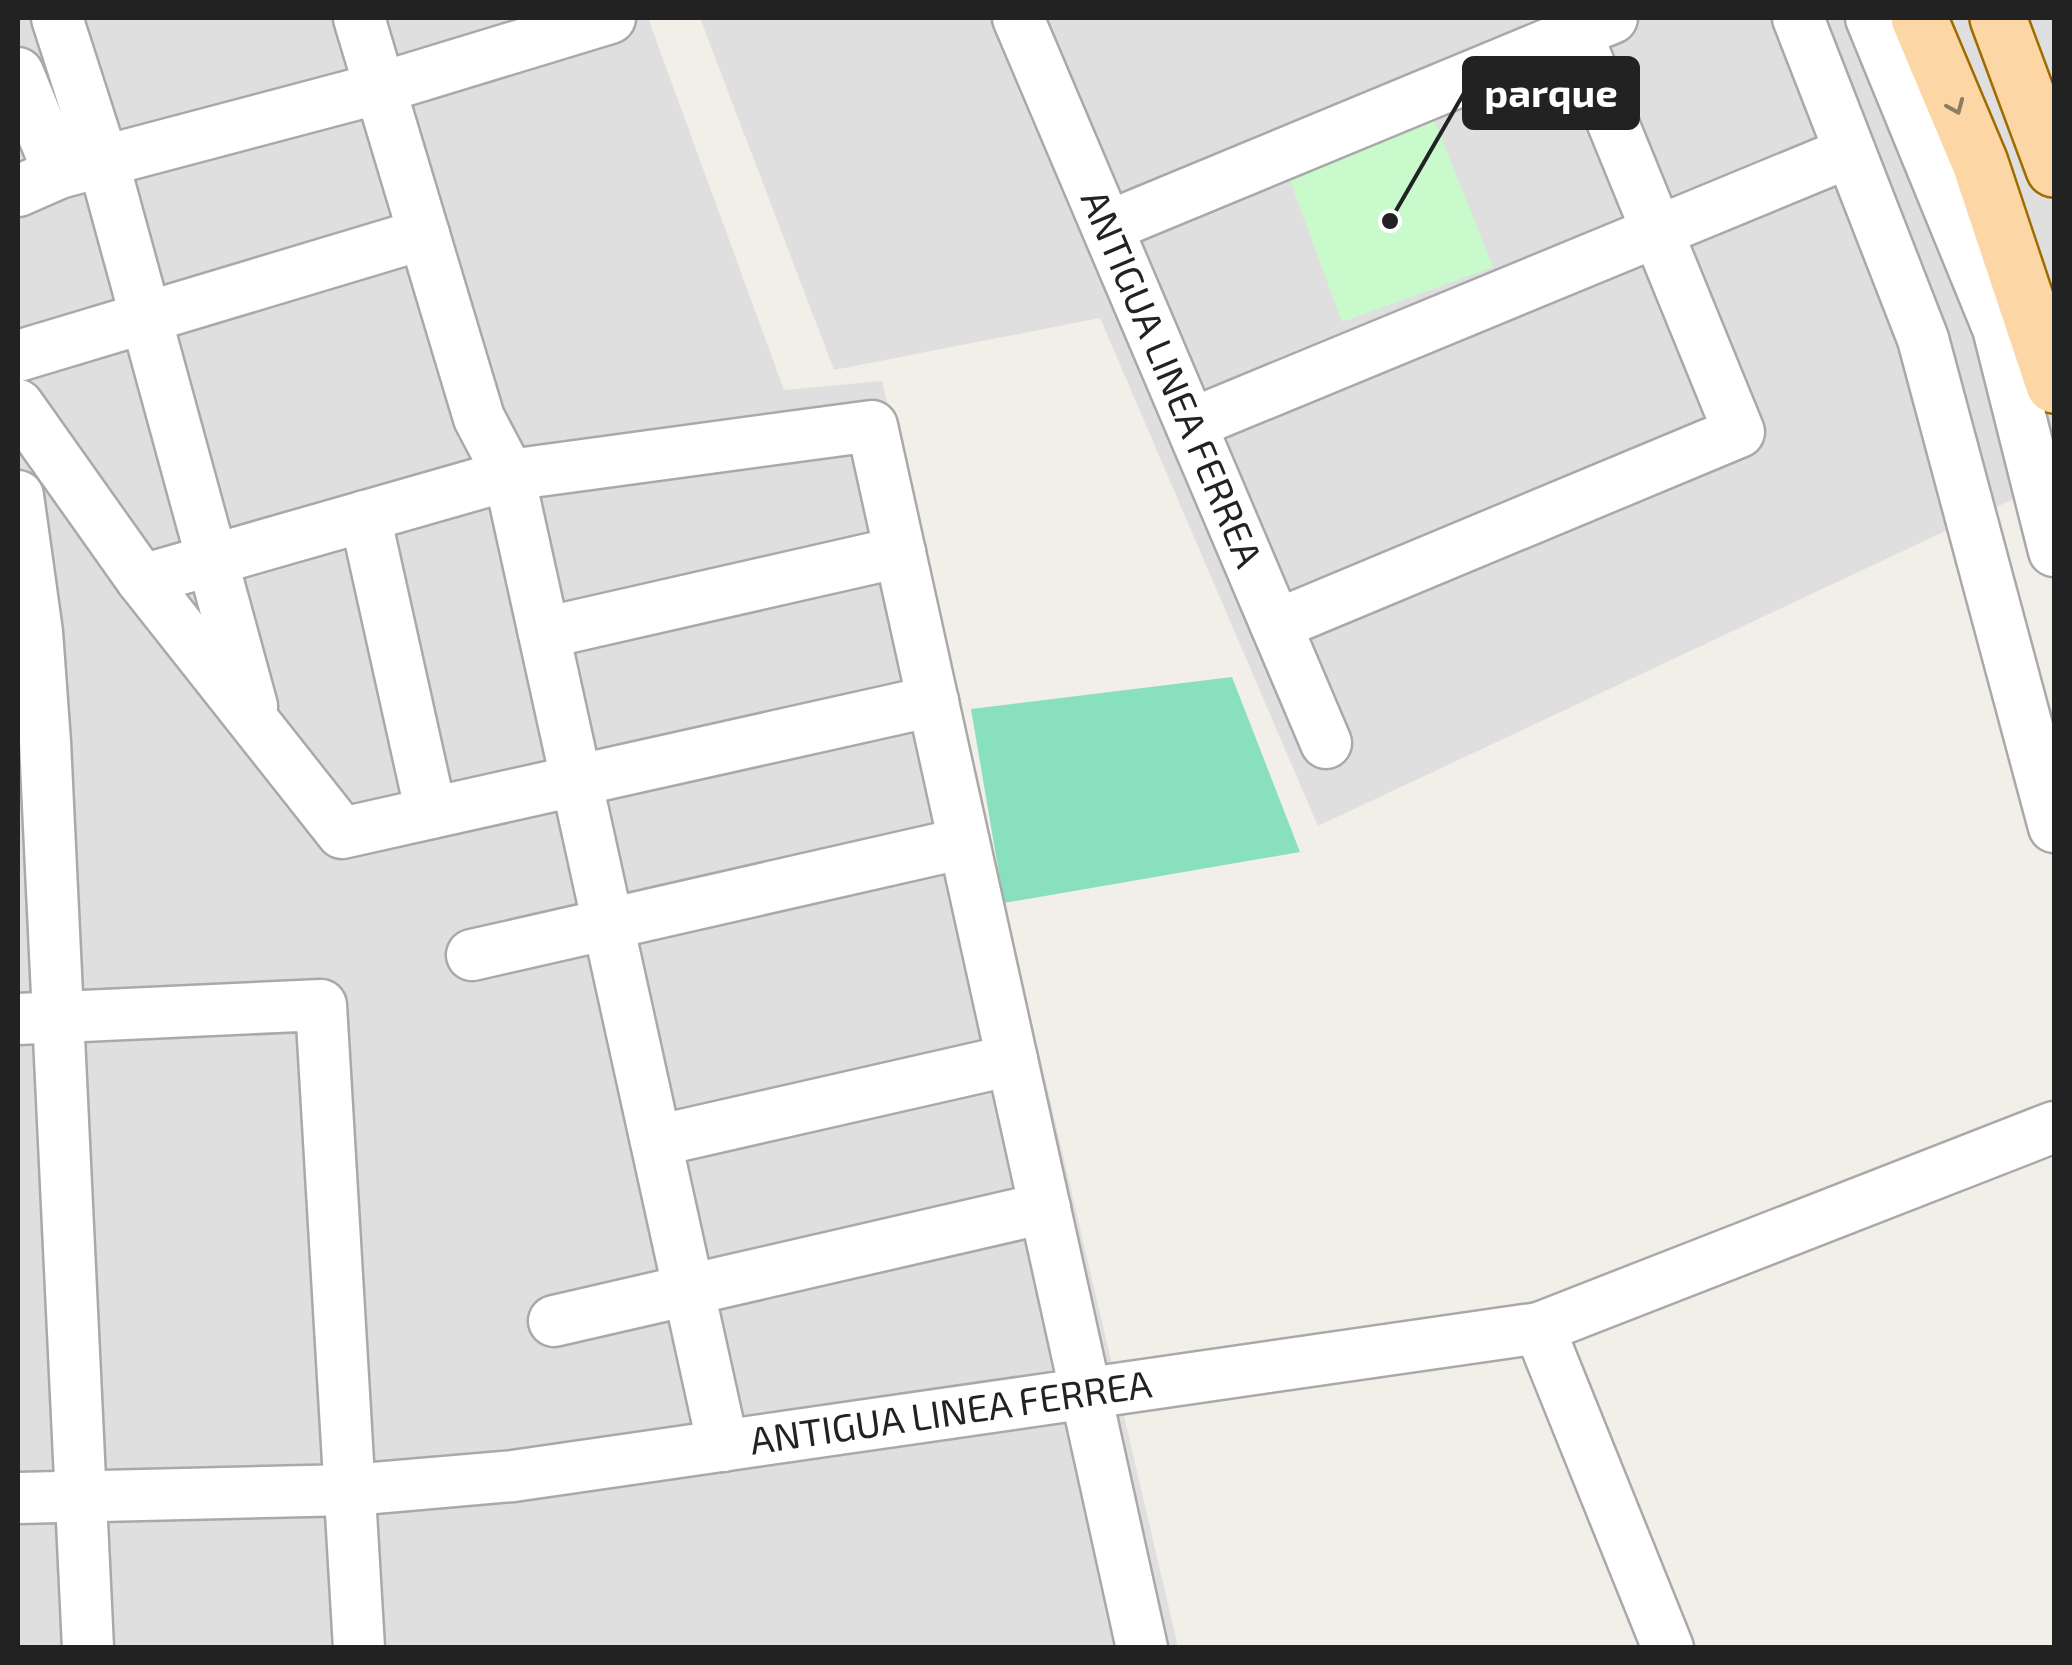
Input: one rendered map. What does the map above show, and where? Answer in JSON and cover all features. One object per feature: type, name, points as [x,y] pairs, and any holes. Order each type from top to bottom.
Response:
[{"type":"main road","points":[[1919,18],[1980,163],[2054,385]]},
{"type":"main road","points":[[1998,18],[2054,168]]},
{"type":"street","points":[[359,18],[479,418],[509,475],[723,1446]]},
{"type":"street","points":[[60,175],[380,88],[610,18]]},
{"type":"street","points":[[1798,18],[1923,338],[2054,828]]},
{"type":"street","points":[[1871,18],[1998,328],[2054,551]]},
{"type":"street","name":"ANTIGUA LINEA FERREA","points":[[1023,19],[1326,743]]},
{"type":"street","points":[[60,175],[71,21]]},
{"type":"street","points":[[1107,227],[1586,22],[1657,232],[1739,432],[1276,625]]},
{"type":"street","points":[[18,73],[60,175],[146,318],[257,726]]},
{"type":"street","points":[[1191,424],[1850,152]]},
{"type":"street","points":[[18,356],[424,234]]},
{"type":"street","points":[[18,406],[142,580],[342,832],[932,702]]},
{"type":"street","points":[[142,580],[509,475],[872,426],[1142,1648]]},
{"type":"street","points":[[18,496],[37,632],[39,1019],[80,1498],[88,1648]]},
{"type":"street","points":[[365,516],[431,813]]},
{"type":"street","points":[[544,633],[900,552]]},
{"type":"street","points":[[472,955],[964,844]]},
{"type":"street","points":[[39,1019],[321,1005],[359,1648]]},
{"type":"street","points":[[656,1142],[1012,1060]]},
{"type":"street","name":"ANTIGUA LINEA FERREA","points":[[18,1498],[351,1490],[513,1476],[1539,1328],[2054,1126]]},
{"type":"street","points":[[554,1322],[1045,1208]]},
{"type":"street","points":[[1539,1328],[1668,1648]]},
{"type":"shaded area","points":[[18,18],[648,18],[784,390],[882,381],[1178,1647],[18,1647]]},
{"type":"shaded area","points":[[700,18],[2054,18],[2054,480],[1318,826],[1100,318],[834,370]]},
{"type":"green space","points":[[1432,115],[1493,267],[1342,322],[1288,175]]},
{"type":"green space","points":[[1232,677],[1300,852],[1004,903],[971,709]]},
{"type":"place","name":"parque","points":[[1390,221]]}]
